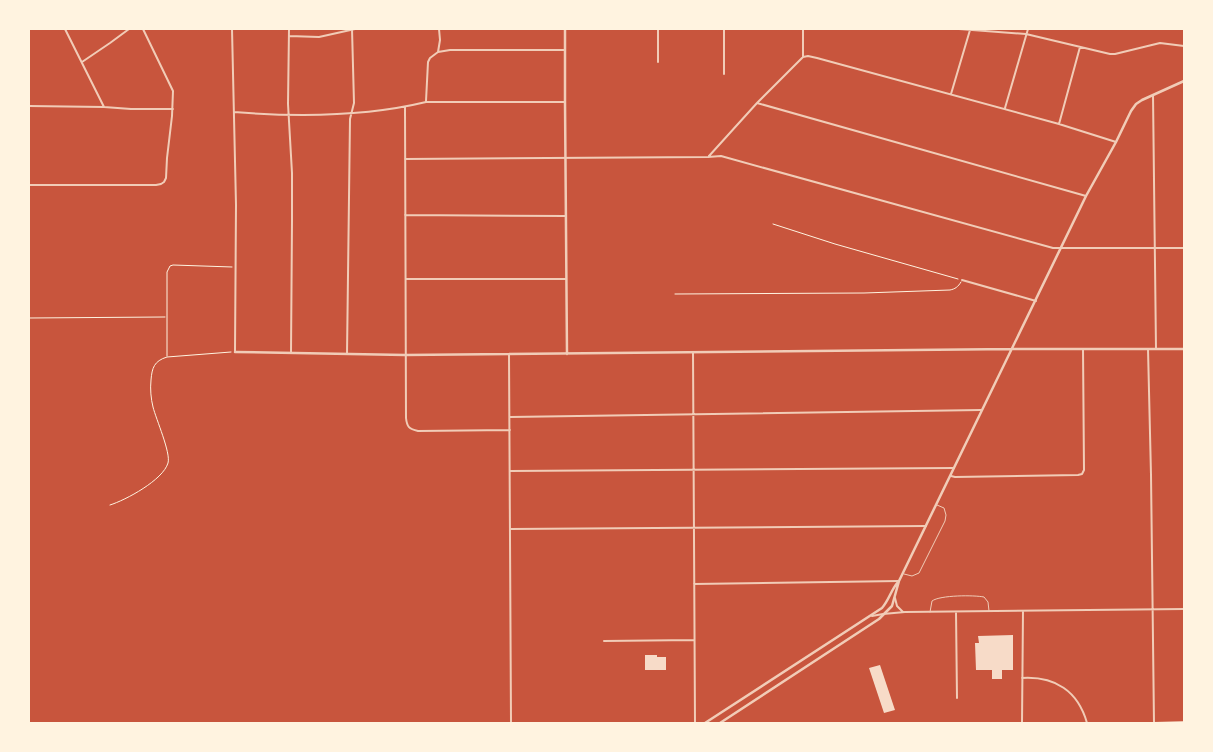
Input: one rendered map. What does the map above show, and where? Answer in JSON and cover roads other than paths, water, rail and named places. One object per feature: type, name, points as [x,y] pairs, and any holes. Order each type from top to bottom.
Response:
[{"type":"street","points":[[66,29],[104,107]]},
{"type":"street","points":[[82,62],[129,29]]},
{"type":"street","points":[[29,186],[156,185],[164,182],[173,109],[173,91],[142,29]]},
{"type":"street","points":[[232,29],[236,267],[235,352],[405,355],[1184,349]]},
{"type":"street","points":[[288,29],[292,173],[291,353]]},
{"type":"street","points":[[288,36],[318,37],[353,29],[354,103],[350,120],[347,354]]},
{"type":"street","points":[[438,52],[439,29]]},
{"type":"street","points":[[565,29],[567,354]]},
{"type":"street","points":[[658,29],[658,62]]},
{"type":"street","points":[[724,29],[724,74]]},
{"type":"street","points":[[803,29],[803,58]]},
{"type":"street","points":[[959,29],[1026,34],[1110,54],[1160,43],[1184,46]]},
{"type":"street","points":[[1005,109],[1028,29]]},
{"type":"street","points":[[951,94],[970,30]]},
{"type":"street","points":[[1059,124],[1080,47]]},
{"type":"street","points":[[426,102],[428,62],[438,52],[450,50],[565,50]]},
{"type":"street","points":[[708,158],[757,104],[803,58],[808,56],[1059,124],[1116,142]]},
{"type":"street","points":[[705,723],[886,604],[903,574],[1086,196],[1132,109],[1142,100],[1153,94],[1184,81]]},
{"type":"street","points":[[1153,94],[1156,349]]},
{"type":"street","points":[[234,112],[289,115],[351,113],[405,107],[426,102],[564,102]]},
{"type":"street","points":[[757,104],[1086,196]]},
{"type":"street","points":[[29,106],[173,109]]},
{"type":"street","points":[[405,107],[405,355],[407,426],[418,431],[510,430]]},
{"type":"street","points":[[405,159],[708,158],[722,156],[1053,248],[1184,248]]},
{"type":"street","points":[[405,215],[566,216]]},
{"type":"street","points":[[405,279],[566,279]]},
{"type":"street","points":[[962,280],[1036,301]]},
{"type":"street","points":[[1148,349],[1154,723],[1184,722]]},
{"type":"street","points":[[951,476],[1082,474],[1084,470],[1083,350]]},
{"type":"street","points":[[693,352],[695,723]]},
{"type":"street","points":[[509,354],[511,723]]},
{"type":"street","points":[[510,418],[983,410]]},
{"type":"street","points":[[510,471],[954,468]]},
{"type":"street","points":[[510,529],[926,526]]},
{"type":"street","points":[[694,584],[899,581]]},
{"type":"street","points":[[720,723],[886,613],[892,606],[899,581]]},
{"type":"street","points":[[895,597],[897,606],[903,612]]},
{"type":"street","points":[[866,618],[875,614],[903,612],[1184,609]]},
{"type":"street","points":[[1022,723],[1023,611]]},
{"type":"street","points":[[956,612],[957,698]]},
{"type":"street","points":[[604,641],[694,640]]},
{"type":"street","points":[[1022,678],[1034,677],[1062,686],[1081,708],[1086,723]]},
{"type":"lane","points":[[903,574],[912,576],[919,573],[945,521],[944,508],[937,504]]},
{"type":"lane","points":[[930,612],[931,603],[934,599],[940,597],[982,597],[986,598],[988,602],[989,612]]}]
